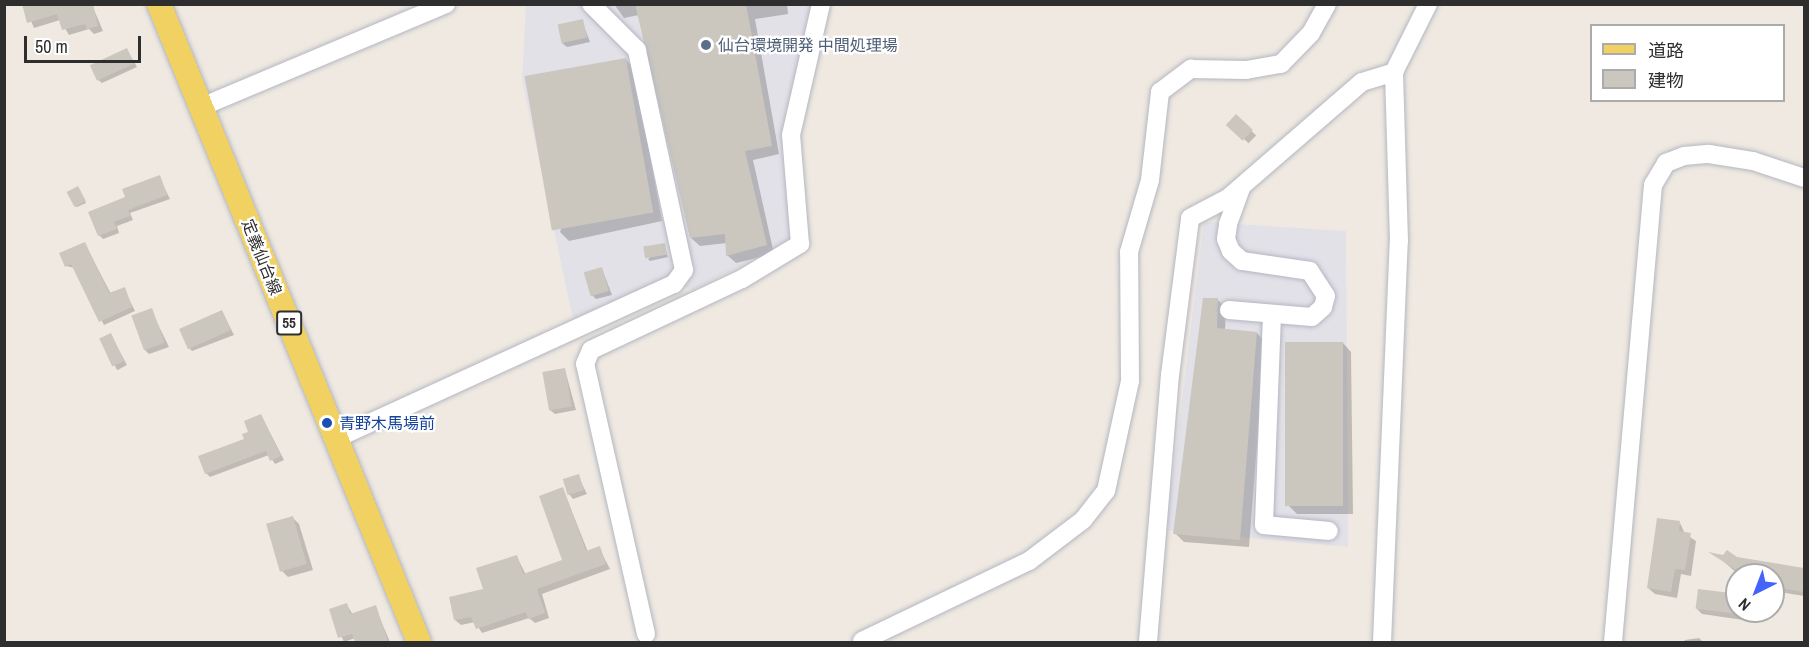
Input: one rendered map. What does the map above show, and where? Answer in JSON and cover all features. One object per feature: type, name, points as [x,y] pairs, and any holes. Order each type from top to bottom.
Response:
[{"type":"main road","name":"定義仙台線","points":[[159,4],[419,642]]},
{"type":"street","points":[[201,107],[446,4]]},
{"type":"street","points":[[337,438],[674,284],[684,270],[637,50],[591,4]]},
{"type":"street","points":[[646,634],[585,364],[591,350],[742,279],[800,244],[790,135],[821,4]]},
{"type":"street","points":[[862,641],[1029,561],[1083,520],[1106,491],[1130,381],[1129,252],[1150,180],[1160,92],[1191,69],[1246,70],[1281,64],[1311,33],[1327,4]]},
{"type":"street","points":[[1382,642],[1399,241],[1394,72],[1428,4]]},
{"type":"street","points":[[1148,642],[1170,375],[1190,218],[1241,188],[1362,82],[1394,72]]},
{"type":"street","points":[[1613,642],[1653,185],[1666,163],[1684,156],[1709,154],[1753,161],[1804,178]]},
{"type":"street","points":[[1229,310],[1312,317],[1323,307],[1326,296],[1310,272],[1242,261],[1231,251],[1226,239],[1228,224],[1241,188]]},
{"type":"street","points":[[1272,315],[1264,525],[1329,531]]},
{"type":"shaded area","points":[[526,5],[811,5],[784,132],[792,241],[692,290],[664,279],[573,319],[522,80]]},
{"type":"shaded area","points":[[1204,222],[1346,231],[1348,547],[1166,530]]},
{"type":"building","points":[[22,4],[93,4],[98,26],[87,29],[85,24],[62,30],[57,14],[27,23]]},
{"type":"building","points":[[635,4],[746,4],[772,146],[745,151],[767,245],[726,256],[725,234],[690,238]]},
{"type":"building","points":[[583,19],[587,38],[562,43],[558,24]]},
{"type":"building","points":[[127,48],[134,63],[97,81],[90,65]]},
{"type":"building","points":[[626,58],[653,213],[552,231],[525,76]]},
{"type":"building","points":[[1236,114],[1253,130],[1243,141],[1226,125]]},
{"type":"building","points":[[160,175],[167,195],[128,210],[130,216],[114,222],[117,229],[98,236],[88,212],[125,197],[122,189]]},
{"type":"building","points":[[78,186],[86,201],[75,207],[67,192]]},
{"type":"building","points":[[85,242],[109,293],[125,287],[132,307],[99,322],[71,264],[65,267],[59,253]]},
{"type":"building","points":[[665,243],[667,255],[645,258],[643,246]]},
{"type":"building","points":[[602,267],[609,291],[591,296],[584,272]]},
{"type":"building","points":[[1203,298],[1218,298],[1217,328],[1257,332],[1240,540],[1173,534]]},
{"type":"building","points":[[152,308],[165,343],[144,350],[131,316]]},
{"type":"building","points":[[222,310],[231,330],[188,349],[179,329]]},
{"type":"building","points":[[111,333],[124,361],[112,367],[99,338]]},
{"type":"building","points":[[1285,342],[1343,342],[1343,506],[1285,506]]},
{"type":"building","points":[[565,368],[572,406],[549,410],[542,372]]},
{"type":"building","points":[[261,414],[281,456],[270,461],[266,451],[205,474],[198,456],[244,439],[242,434],[248,432],[244,421]]},
{"type":"building","points":[[579,474],[584,490],[568,495],[563,479]]},
{"type":"building","points":[[563,487],[586,551],[600,546],[606,564],[537,589],[545,613],[528,619],[526,612],[476,629],[471,617],[454,620],[449,597],[483,589],[476,568],[517,555],[523,574],[562,560],[539,496]]},
{"type":"building","points":[[293,516],[307,564],[280,572],[266,524]]},
{"type":"building","points":[[1657,518],[1680,521],[1679,531],[1691,533],[1685,570],[1675,569],[1671,592],[1647,588]]},
{"type":"building","points":[[1727,550],[1737,557],[1774,563],[1725,563],[1708,552],[1723,555]]},
{"type":"building","points":[[1785,565],[1804,568],[1804,592],[1785,589]]},
{"type":"building","points":[[1698,589],[1725,592],[1725,612],[1696,609]]},
{"type":"building","points":[[347,603],[350,614],[376,605],[388,642],[355,642],[352,634],[338,638],[329,609]]},
{"type":"place","name":"仙台環境開発 中間処理場","points":[[706,45]]},
{"type":"place","name":"青野木馬場前","points":[[327,423]]}]
